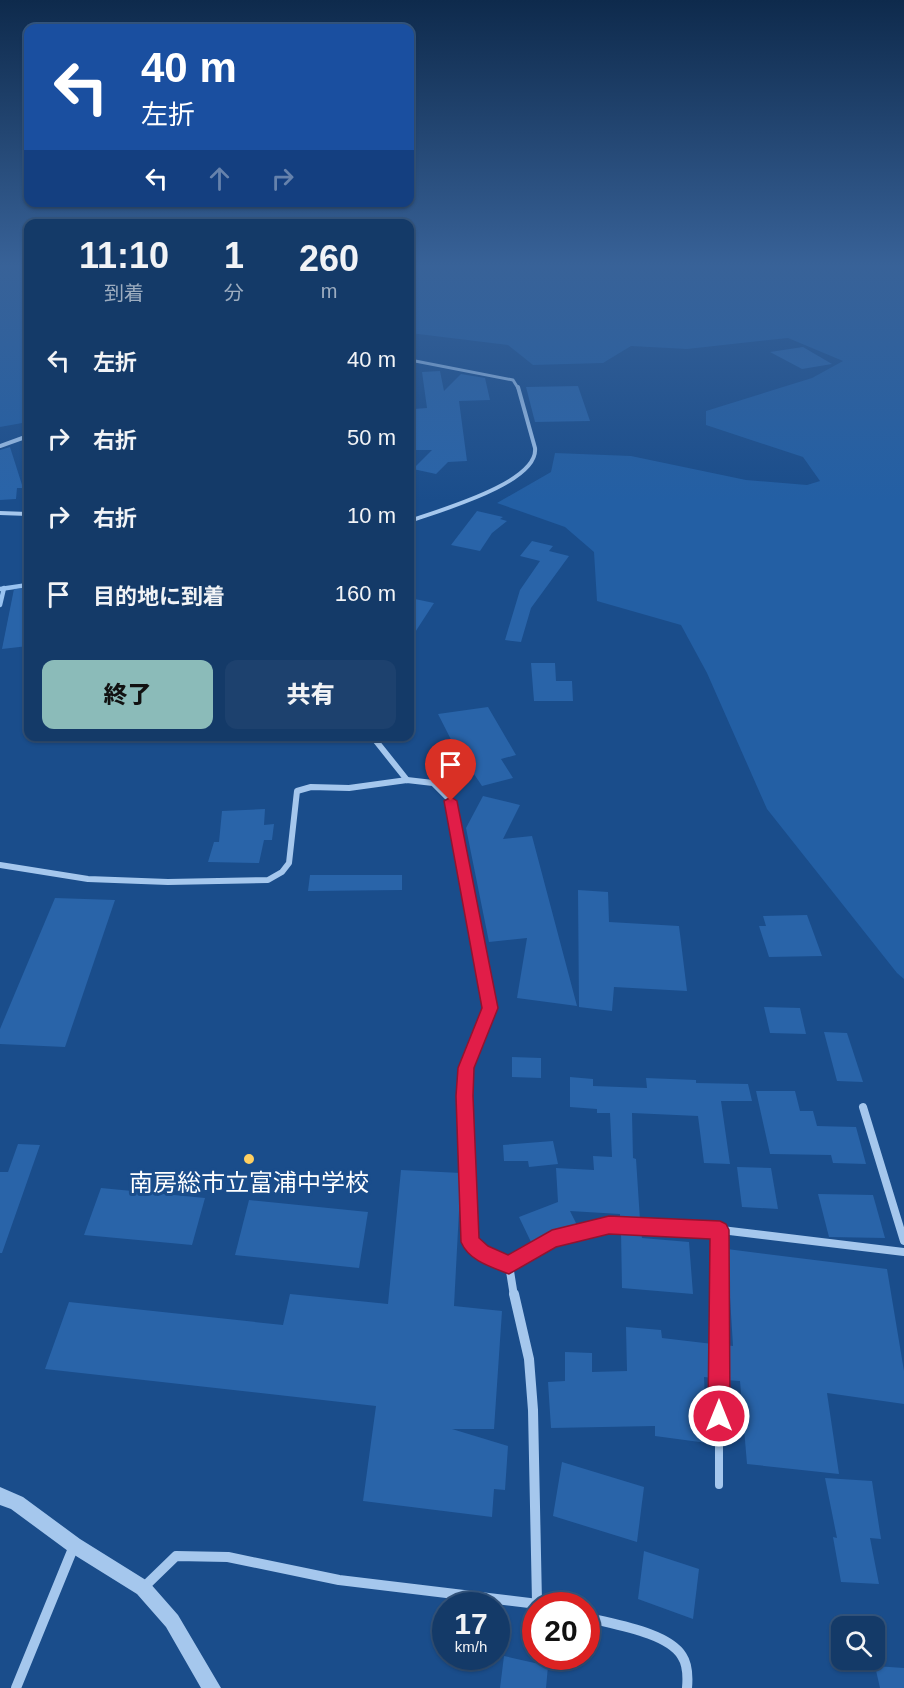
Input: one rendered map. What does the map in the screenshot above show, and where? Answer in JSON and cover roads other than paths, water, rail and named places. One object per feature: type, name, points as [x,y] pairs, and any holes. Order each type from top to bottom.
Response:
[{"type":"street","points":[[414,361],[513,380],[517,383],[536,455],[531,468],[509,483],[414,519]]},
{"type":"street","points":[[0,446],[24,437]]},
{"type":"street","points":[[0,513],[24,514]]},
{"type":"street","points":[[376,741],[407,780]]},
{"type":"street","points":[[0,865],[88,879],[168,882],[268,880],[282,872],[289,863],[297,791],[311,787],[349,788],[407,780],[433,783],[451,801],[490,1008],[466,1068],[464,1096],[470,1242],[481,1253],[509,1265]]},
{"type":"street","points":[[863,1107],[904,1241]]},
{"type":"street","points":[[509,1265],[552,1239],[609,1225],[720,1230],[904,1252]]},
{"type":"street","points":[[509,1265],[518,1318],[529,1359],[541,1592]]},
{"type":"street","points":[[0,1496],[17,1503],[74,1545],[143,1588],[172,1621],[212,1688]]},
{"type":"street","points":[[16,1688],[74,1545]]},
{"type":"street","points":[[143,1588],[176,1556],[228,1557],[339,1580],[522,1602]]},
{"type":"street","points":[[600,1621],[652,1636],[676,1648],[688,1667],[687,1688]]},
{"type":"lane","points":[[719,1485],[720,1230]]},
{"type":"waterway","points":[[4,588],[24,586]]},
{"type":"waterway","points":[[0,605],[4,588]]},
{"type":"place","name":"南房総市立富浦中学校","points":[[249,1159]]}]
